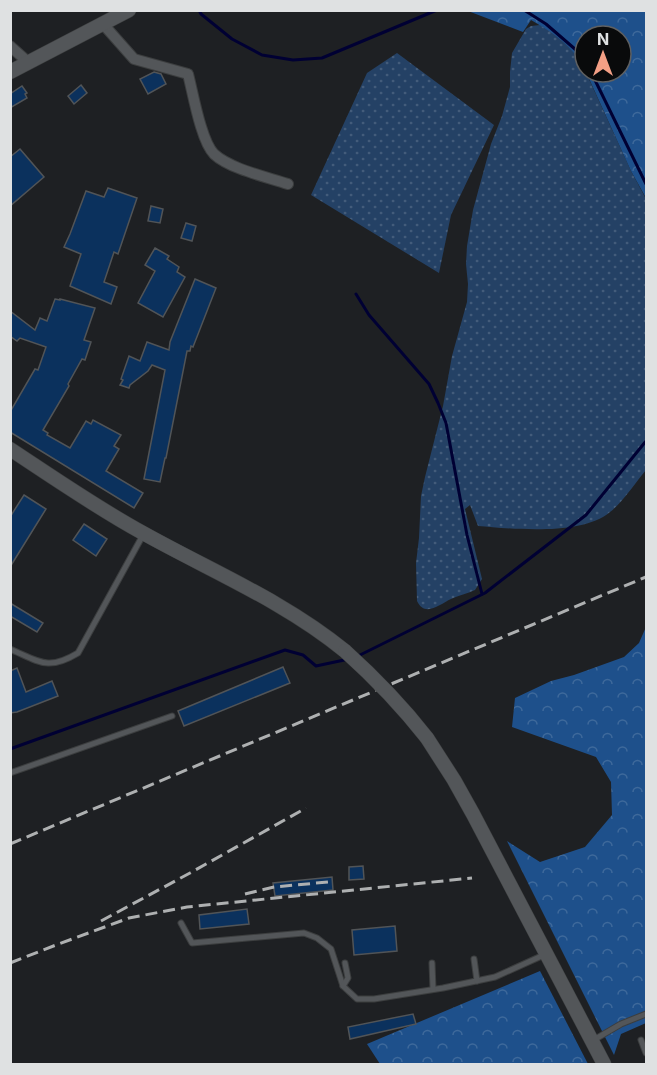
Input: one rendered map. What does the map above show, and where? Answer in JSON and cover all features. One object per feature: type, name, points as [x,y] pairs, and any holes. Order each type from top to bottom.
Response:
[{"type":"street","points":[[11,75],[29,63],[129,10]]},
{"type":"street","points":[[103,24],[134,59],[188,74],[205,138],[213,153],[229,164],[288,184]]},
{"type":"street","points":[[10,46],[29,63]]},
{"type":"street","points":[[10,449],[144,534],[266,597],[316,628],[376,679],[410,716],[445,766],[468,805],[604,1065]]},
{"type":"lane","points":[[10,649],[46,664],[67,660],[78,653],[144,534]]},
{"type":"lane","points":[[10,773],[172,716]]},
{"type":"lane","points":[[181,923],[192,943],[304,933],[317,938],[331,949],[343,986],[357,999],[374,999],[495,977],[546,954]]},
{"type":"lane","points":[[474,959],[477,981]]},
{"type":"lane","points":[[343,986],[348,978],[345,963]]},
{"type":"lane","points":[[432,963],[433,989]]},
{"type":"lane","points":[[592,1041],[621,1024],[646,1014]]},
{"type":"lane","points":[[642,1040],[646,1053]]},
{"type":"shaded area","points":[[540,25],[555,33],[573,51],[573,84],[591,84],[646,199],[646,470],[615,508],[598,520],[582,525],[547,529],[478,526],[470,505],[465,509],[482,579],[475,590],[433,608],[424,609],[417,601],[416,563],[421,496],[443,406],[452,356],[467,302],[467,246],[473,210],[510,87],[512,53],[526,29]]},
{"type":"shaded area","points":[[397,53],[494,125],[451,215],[439,273],[311,195],[367,73]]},
{"type":"green space","points":[[468,11],[646,11],[646,198],[631,171],[591,84],[633,84],[633,24],[573,24],[573,52],[562,41],[531,20],[523,32]]},
{"type":"green space","points":[[646,627],[646,1023],[621,1034],[614,1055],[507,841],[540,862],[585,847],[612,815],[611,782],[596,757],[512,727],[515,698],[551,681],[624,657],[639,643]]},
{"type":"green space","points":[[540,971],[588,1064],[380,1064],[367,1044]]},
{"type":"building","points":[[154,72],[161,74],[166,84],[148,94],[140,79]]},
{"type":"building","points":[[81,85],[87,93],[74,104],[68,96]]},
{"type":"building","points":[[22,86],[27,93],[25,94],[27,98],[10,108],[10,94]]},
{"type":"building","points":[[20,149],[44,177],[10,206],[10,157]]},
{"type":"building","points":[[108,188],[137,198],[118,254],[114,252],[104,282],[117,287],[111,304],[70,286],[81,254],[64,247],[86,191],[104,197]]},
{"type":"building","points":[[151,206],[163,209],[160,223],[148,221]]},
{"type":"building","points":[[186,223],[196,226],[192,241],[181,238]]},
{"type":"building","points":[[155,248],[169,256],[167,259],[179,267],[177,272],[185,277],[163,317],[138,303],[155,271],[145,265]]},
{"type":"building","points":[[195,279],[216,288],[193,347],[191,346],[190,351],[187,351],[160,482],[144,479],[165,370],[152,365],[129,388],[120,385],[123,380],[121,379],[129,356],[140,361],[147,342],[169,350],[170,342]]},
{"type":"building","points":[[55,299],[95,308],[84,340],[91,342],[85,360],[82,359],[43,430],[48,433],[47,435],[70,448],[86,421],[91,424],[93,420],[121,435],[114,446],[119,449],[106,471],[143,493],[134,508],[10,432],[10,412],[35,369],[38,370],[46,347],[20,338],[17,341],[10,336],[10,311],[35,330],[40,318],[47,321]]},
{"type":"building","points":[[24,495],[46,509],[10,567],[10,517]]},
{"type":"building","points":[[84,524],[107,539],[96,556],[73,540]]},
{"type":"building","points":[[10,603],[43,623],[37,632],[10,616]]},
{"type":"building","points":[[283,667],[290,683],[184,726],[178,711]]},
{"type":"building","points":[[17,668],[26,692],[52,681],[58,696],[10,713],[10,671]]},
{"type":"building","points":[[363,866],[364,879],[349,880],[349,867]]},
{"type":"building","points":[[332,877],[333,890],[275,896],[273,883]]},
{"type":"building","points":[[247,909],[249,924],[200,929],[199,915]]},
{"type":"building","points":[[395,926],[397,951],[354,955],[352,930]]},
{"type":"building","points":[[413,1014],[416,1024],[350,1039],[348,1027]]},
{"type":"waterway","points":[[199,10],[232,39],[262,55],[293,60],[322,58],[437,10]]},
{"type":"waterway","points":[[524,10],[546,24],[573,47]]},
{"type":"waterway","points":[[597,84],[646,184]]},
{"type":"waterway","points":[[356,294],[369,315],[429,384],[438,403],[446,423],[467,535],[482,594]]},
{"type":"waterway","points":[[358,656],[485,593],[586,515],[646,441]]},
{"type":"waterway","points":[[10,749],[285,650],[303,655],[316,666],[349,659]]},
{"type":"railway","points":[[10,844],[646,577]]},
{"type":"railway","points":[[101,921],[306,808]]},
{"type":"railway","points":[[10,963],[129,918],[187,907],[472,878]]},
{"type":"railway","points":[[245,894],[274,887],[328,882]]}]
